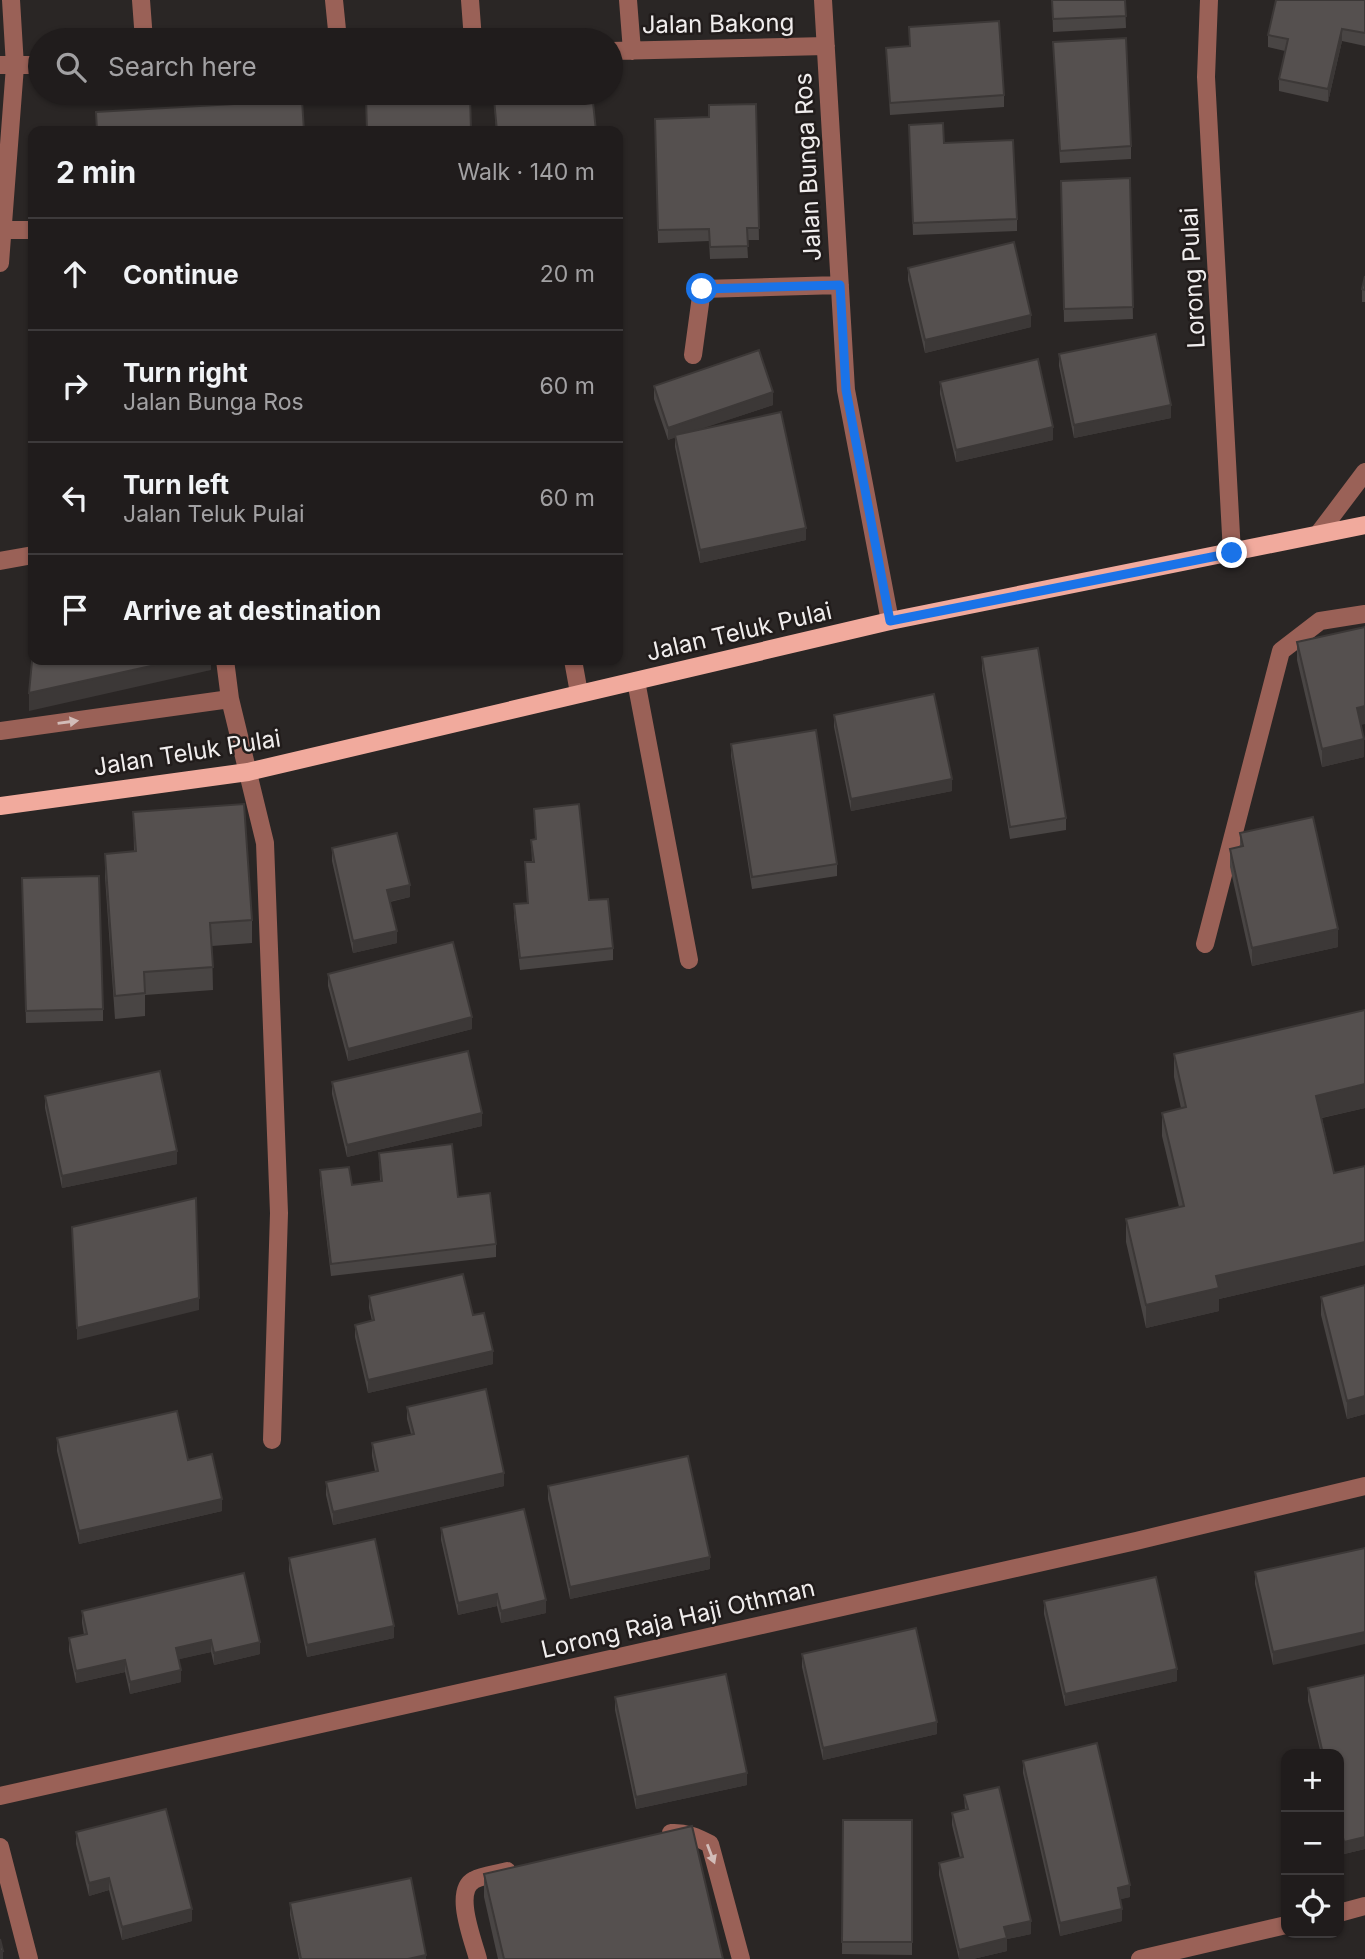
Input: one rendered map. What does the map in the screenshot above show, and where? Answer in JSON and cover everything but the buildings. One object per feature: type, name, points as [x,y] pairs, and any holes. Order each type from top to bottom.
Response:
[{"type":"main road","name":"Jalan Teluk Pulai","points":[[0,806],[248,772],[890,621],[1365,525]]},
{"type":"street","points":[[0,263],[11,0]]},
{"type":"street","points":[[141,0],[143,28]]},
{"type":"street","points":[[334,0],[337,28]]},
{"type":"street","points":[[470,0],[472,28]]},
{"type":"street","points":[[628,0],[632,51]]},
{"type":"street","name":"Jalan Bunga Ros","points":[[823,0],[846,390],[890,621]]},
{"type":"street","name":"Lorong Pulai","points":[[1209,0],[1206,77],[1232,553]]},
{"type":"street","name":"Jalan Bakong","points":[[623,51],[826,46]]},
{"type":"street","points":[[8,65],[28,65]]},
{"type":"street","points":[[3,230],[28,230]]},
{"type":"street","points":[[693,355],[702,289],[840,285]]},
{"type":"street","points":[[1319,533],[1365,472]]},
{"type":"street","points":[[0,561],[28,556]]},
{"type":"street","points":[[1205,944],[1281,651],[1320,621],[1365,614]]},
{"type":"street","points":[[226,665],[230,699],[265,843],[279,1213],[272,1440]]},
{"type":"street","points":[[574,665],[579,692]]},
{"type":"street","points":[[636,681],[689,960]]},
{"type":"street","points":[[0,731],[230,699]]},
{"type":"street","name":"Lorong Raja Haji Othman","points":[[0,1796],[1136,1541],[1365,1486]]},
{"type":"street","points":[[659,1834],[679,1833],[710,1844],[741,1959]]},
{"type":"street","points":[[0,1847],[29,1959]]},
{"type":"street","points":[[478,1959],[464,1904],[465,1890],[473,1880],[526,1867]]},
{"type":"street","points":[[1344,1912],[1365,1906]]},
{"type":"street","points":[[1140,1959],[1281,1926]]},
{"type":"route","points":[[702,289],[840,285],[846,390],[890,621],[1232,553]]}]
